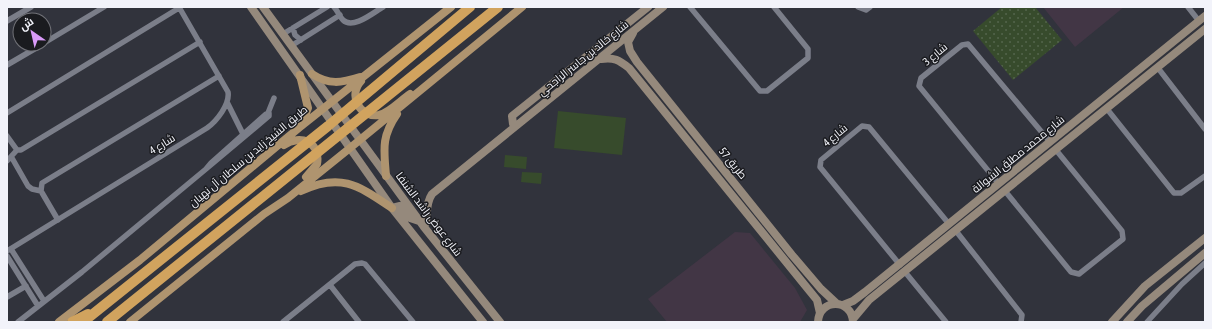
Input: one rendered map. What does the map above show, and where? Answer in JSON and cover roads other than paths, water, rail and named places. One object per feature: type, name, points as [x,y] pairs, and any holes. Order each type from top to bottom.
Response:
[{"type":"highway","points":[[83,322],[328,126],[407,58],[470,7]]},
{"type":"highway","points":[[108,321],[498,7]]},
{"type":"highway","points":[[72,322],[96,312]]},
{"type":"main road","points":[[264,214],[288,198],[522,7]]},
{"type":"main road","points":[[449,9],[360,82],[356,89],[355,97],[360,108],[373,115],[384,113],[478,43]]},
{"type":"main road","name":"طريق الشيخ زايد بن سلطان آل نهيان","points":[[59,322],[140,260],[300,127],[449,9]]},
{"type":"main road","points":[[312,74],[321,80],[332,83],[343,82],[366,75]]},
{"type":"main road","points":[[300,75],[308,108],[300,127]]},
{"type":"main road","points":[[386,176],[385,136],[388,127],[402,106]]},
{"type":"main road","points":[[130,322],[264,214],[315,168],[318,155],[312,144],[302,139],[289,141],[234,182]]},
{"type":"main road","points":[[288,198],[321,184],[342,182],[357,186],[373,193],[392,208]]},
{"type":"street","points":[[7,21],[31,7]]},
{"type":"street","points":[[52,39],[104,7]]},
{"type":"street","points":[[251,7],[392,208],[483,322]]},
{"type":"street","name":"شارع عوض راشد الشنفا","points":[[263,7],[421,224],[500,322]]},
{"type":"street","points":[[283,34],[327,7]]},
{"type":"street","points":[[334,7],[345,22],[354,23],[383,7]]},
{"type":"street","name":"شارع خالد بن جاسر الراجحي","points":[[516,126],[512,122],[512,116],[648,7]]},
{"type":"street","name":"شارع خالد بن جاسر الراجحي","points":[[421,224],[426,223],[427,205],[432,194],[600,60],[663,7]]},
{"type":"street","points":[[690,7],[760,91],[767,91],[808,58],[808,49],[774,7]]},
{"type":"street","points":[[858,7],[866,10],[870,7]]},
{"type":"street","points":[[1188,7],[1202,18]]},
{"type":"street","points":[[7,113],[179,8],[228,92],[227,102],[243,134]]},
{"type":"street","points":[[291,46],[340,16]]},
{"type":"street","name":"شارع محمد مطلق الشوالة","points":[[818,318],[826,306],[853,301],[866,292],[1202,18]]},
{"type":"street","points":[[293,28],[295,35],[301,40]]},
{"type":"street","name":"شارع محمد مطلق الشوالة","points":[[853,321],[869,300],[1005,190],[1035,168],[1205,29]]},
{"type":"street","name":"طريق 57","points":[[634,30],[628,42],[630,51],[637,62],[821,289],[850,310],[853,321]]},
{"type":"street","points":[[41,191],[32,189],[28,186],[9,159],[17,150],[21,150],[200,42]]},
{"type":"street","name":"شارع 3","points":[[999,184],[920,86],[921,78],[962,45],[968,44],[1050,142]]},
{"type":"street","points":[[7,65],[29,52]]},
{"type":"street","name":"طريق 57","points":[[600,60],[611,57],[619,59],[629,68],[817,300],[818,318]]},
{"type":"street","points":[[629,68],[630,63],[637,62]]},
{"type":"street","points":[[1158,68],[1205,129]]},
{"type":"street","points":[[58,220],[41,191],[42,183],[218,76]]},
{"type":"street","points":[[18,322],[82,272],[269,116],[268,113],[274,98]]},
{"type":"street","name":"شارع 4","points":[[9,250],[207,128],[216,119],[227,102]]},
{"type":"street","points":[[1107,109],[1174,193],[1181,193],[1205,176]]},
{"type":"street","points":[[206,169],[268,113]]},
{"type":"street","name":"شارع 4","points":[[900,265],[820,167],[821,160],[862,126],[869,127],[949,224]]},
{"type":"street","points":[[7,136],[17,150]]},
{"type":"street","points":[[1005,190],[1071,272],[1079,274],[1124,239],[1122,231],[1056,150]]},
{"type":"street","points":[[1029,159],[1029,165],[1035,168]]},
{"type":"street","points":[[1015,171],[1019,169],[1022,171],[1023,174],[1021,178]]},
{"type":"street","points":[[392,208],[400,206],[410,218],[421,224]]},
{"type":"street","points":[[956,231],[1022,314],[1021,322]]},
{"type":"street","points":[[1112,322],[1145,286],[1205,238]]},
{"type":"street","points":[[9,250],[44,301]]},
{"type":"street","points":[[1128,322],[1142,306],[1205,253]]},
{"type":"street","points":[[784,260],[789,260],[792,255]]},
{"type":"street","points":[[7,256],[38,306]]},
{"type":"street","points":[[1181,257],[1188,258],[1189,266]]},
{"type":"street","points":[[792,269],[793,265],[799,262]]},
{"type":"street","points":[[283,322],[356,264],[362,263],[366,264],[413,322]]},
{"type":"street","points":[[1147,322],[1182,284],[1205,263]]},
{"type":"street","points":[[905,272],[946,322]]},
{"type":"street","points":[[1175,277],[1176,281],[1182,284]]},
{"type":"street","points":[[330,285],[359,322]]},
{"type":"street","points":[[7,297],[26,286]]}]
